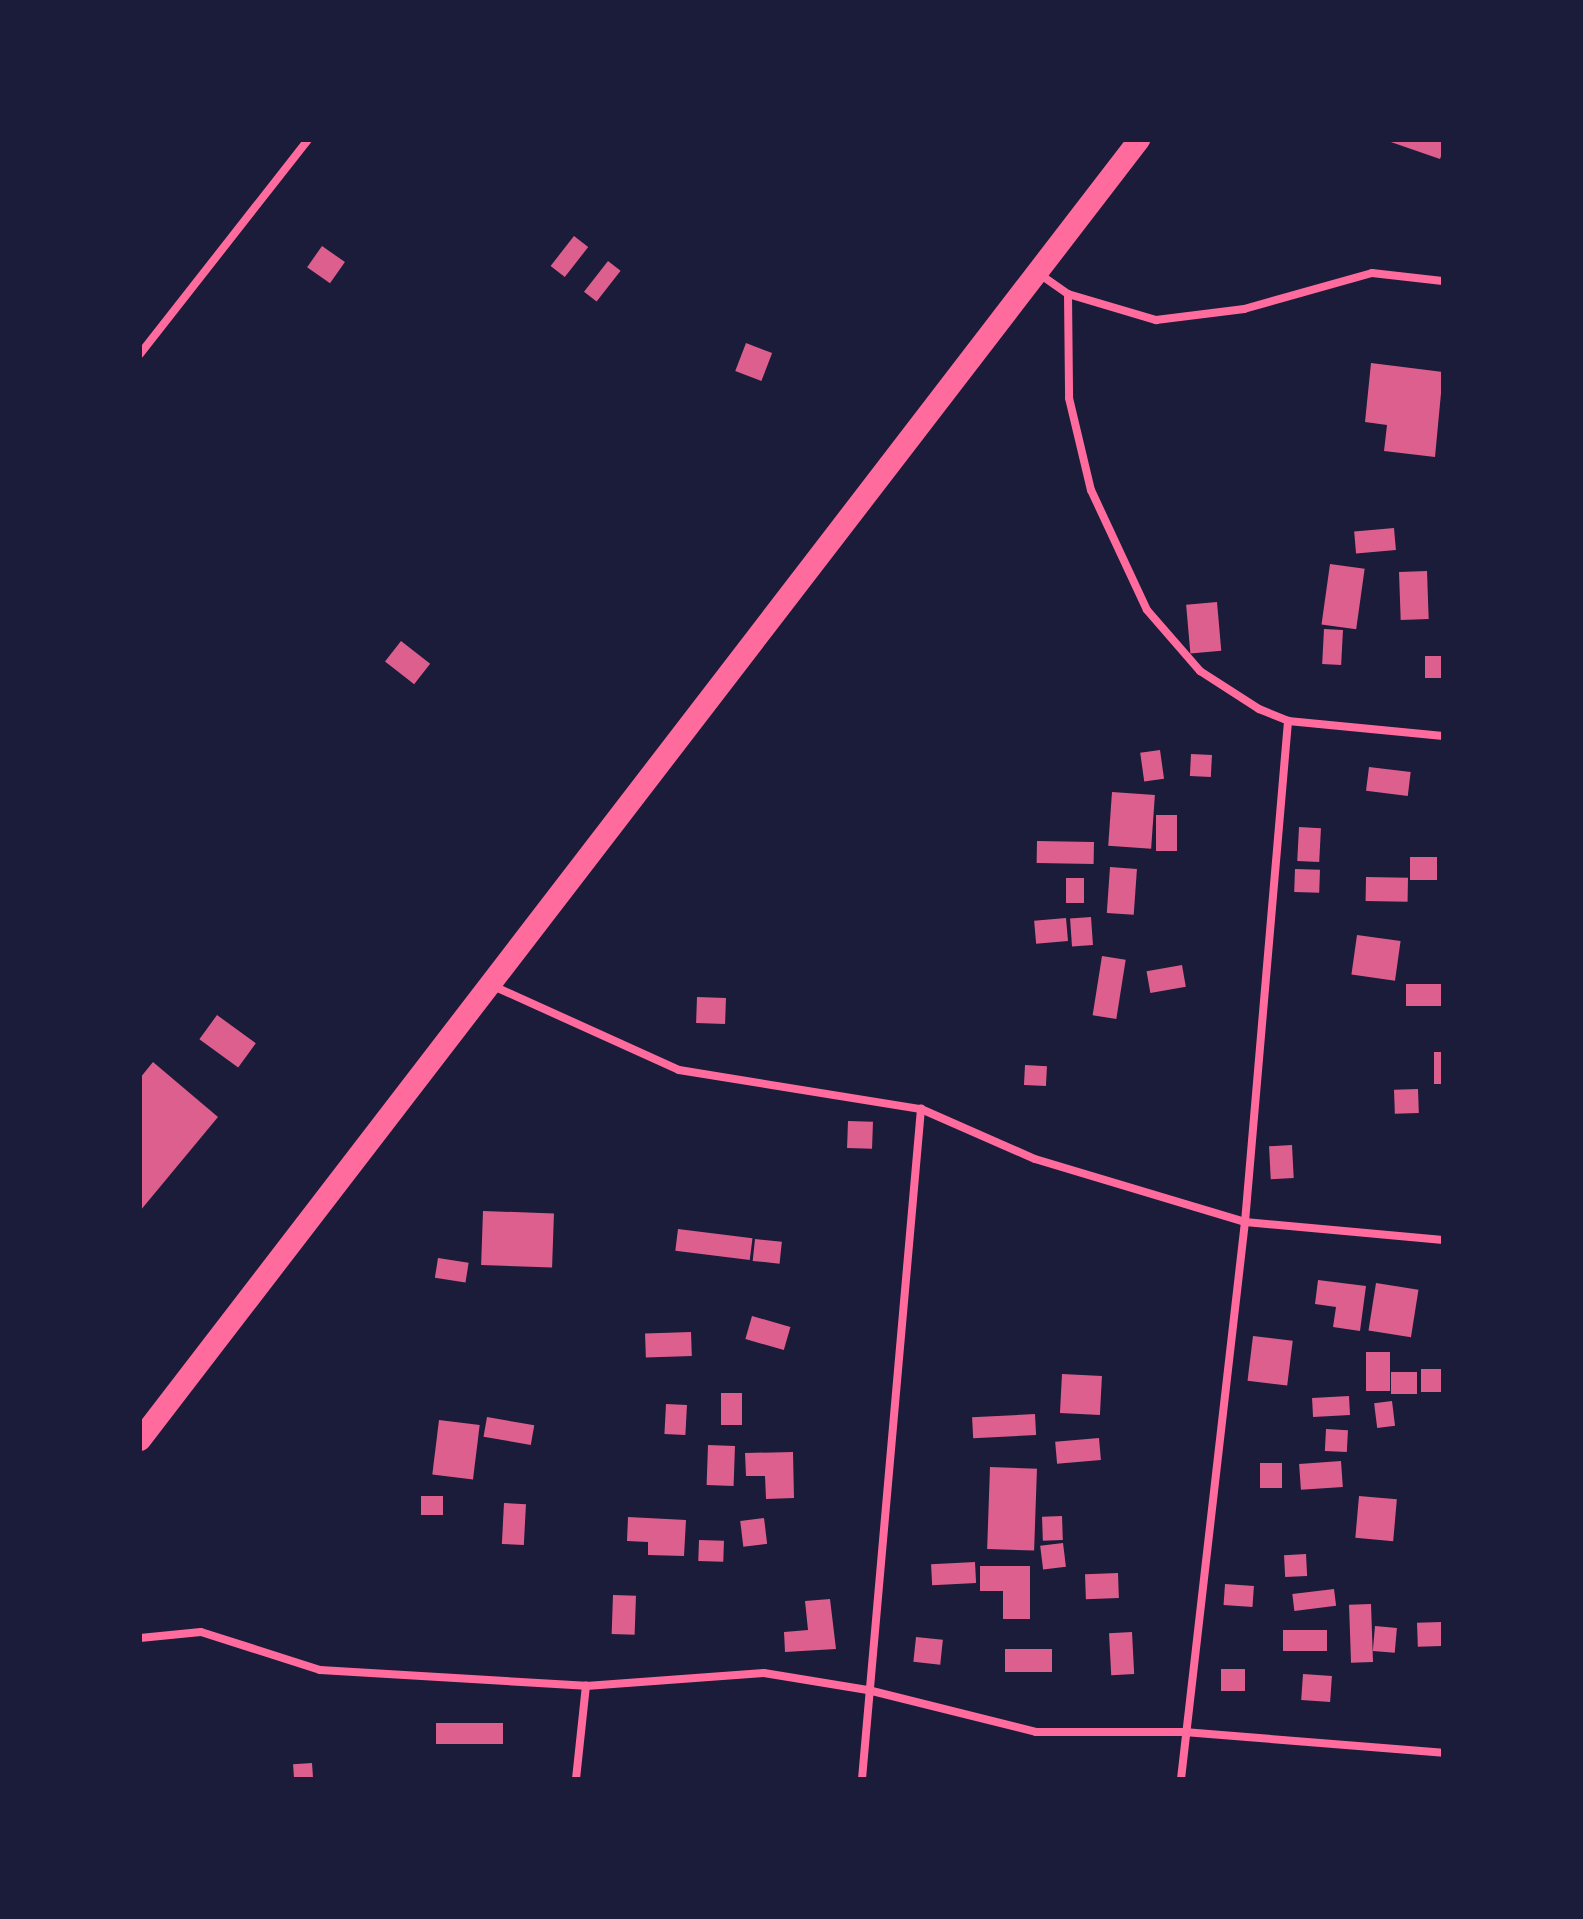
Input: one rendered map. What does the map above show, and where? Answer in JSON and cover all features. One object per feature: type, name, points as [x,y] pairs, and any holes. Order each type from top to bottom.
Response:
[{"type":"highway","points":[[140,1440],[1139,140]]},
{"type":"street","points":[[140,354],[308,140]]},
{"type":"street","points":[[1037,273],[1068,294],[1156,320],[1244,309],[1372,273],[1443,281]]},
{"type":"street","points":[[1068,294],[1069,398],[1091,490],[1147,610],[1200,671],[1259,709],[1288,721],[1443,736]]},
{"type":"street","points":[[1181,1779],[1245,1222],[1288,721]]},
{"type":"street","points":[[490,985],[679,1070],[921,1109],[1035,1159],[1245,1222],[1443,1240]]},
{"type":"street","points":[[862,1779],[921,1109]]},
{"type":"street","points":[[140,1638],[201,1632],[320,1670],[586,1686],[764,1673],[868,1690],[1036,1732],[1184,1732],[1443,1753]]},
{"type":"street","points":[[576,1779],[586,1686]]},
{"type":"building","points":[[1385,140],[1443,140],[1443,151],[1440,159]]},
{"type":"building","points":[[574,236],[588,247],[565,277],[551,266]]},
{"type":"building","points":[[322,246],[345,262],[330,283],[307,267]]},
{"type":"building","points":[[608,261],[621,271],[597,302],[584,292]]},
{"type":"building","points":[[746,343],[772,353],[761,381],[735,371]]},
{"type":"building","points":[[1371,363],[1443,372],[1435,457],[1384,451],[1387,425],[1365,422]]},
{"type":"building","points":[[1394,528],[1396,550],[1356,553],[1354,531]]},
{"type":"building","points":[[1330,564],[1365,569],[1356,629],[1322,624]]},
{"type":"building","points":[[1427,571],[1429,619],[1401,620],[1399,572]]},
{"type":"building","points":[[1217,602],[1221,651],[1190,654],[1186,605]]},
{"type":"building","points":[[1324,629],[1343,630],[1341,665],[1322,664]]},
{"type":"building","points":[[401,641],[430,664],[414,684],[385,661]]},
{"type":"building","points":[[1425,656],[1443,656],[1443,678],[1425,678]]},
{"type":"building","points":[[1160,750],[1164,779],[1144,782],[1140,753]]},
{"type":"building","points":[[1191,754],[1212,755],[1211,777],[1190,776]]},
{"type":"building","points":[[1369,767],[1411,772],[1408,796],[1366,791]]},
{"type":"building","points":[[1112,792],[1155,795],[1151,849],[1108,846]]},
{"type":"building","points":[[1156,815],[1177,815],[1177,851],[1156,851]]},
{"type":"building","points":[[1299,827],[1321,828],[1319,862],[1297,861]]},
{"type":"building","points":[[1037,841],[1094,842],[1094,864],[1037,863]]},
{"type":"building","points":[[1410,857],[1437,857],[1437,880],[1410,880]]},
{"type":"building","points":[[1110,867],[1137,869],[1134,915],[1107,913]]},
{"type":"building","points":[[1295,869],[1320,870],[1319,893],[1294,892]]},
{"type":"building","points":[[1366,877],[1408,878],[1408,902],[1366,901]]},
{"type":"building","points":[[1066,878],[1084,878],[1084,903],[1066,903]]},
{"type":"building","points":[[1091,917],[1093,945],[1072,946],[1070,918]]},
{"type":"building","points":[[1066,918],[1068,941],[1036,944],[1034,921]]},
{"type":"building","points":[[1357,935],[1401,941],[1395,981],[1351,975]]},
{"type":"building","points":[[1102,956],[1126,960],[1116,1019],[1093,1015]]},
{"type":"building","points":[[1182,965],[1186,987],[1150,993],[1147,971]]},
{"type":"building","points":[[1406,984],[1443,984],[1443,1006],[1406,1006]]},
{"type":"building","points":[[697,997],[726,998],[725,1024],[696,1023]]},
{"type":"building","points":[[217,1015],[256,1043],[238,1067],[199,1039]]},
{"type":"building","points":[[1434,1052],[1443,1052],[1443,1084],[1434,1084]]},
{"type":"building","points":[[153,1062],[218,1117],[140,1211],[140,1078]]},
{"type":"building","points":[[1025,1065],[1047,1066],[1046,1086],[1024,1085]]},
{"type":"building","points":[[1418,1089],[1419,1113],[1395,1114],[1394,1090]]},
{"type":"building","points":[[848,1121],[873,1122],[872,1149],[847,1148]]},
{"type":"building","points":[[1292,1145],[1294,1178],[1271,1179],[1269,1146]]},
{"type":"building","points":[[483,1211],[554,1213],[552,1267],[481,1265]]},
{"type":"building","points":[[678,1229],[752,1238],[750,1260],[675,1251]]},
{"type":"building","points":[[755,1239],[782,1242],[780,1264],[753,1261]]},
{"type":"building","points":[[438,1258],[469,1263],[465,1283],[435,1278]]},
{"type":"building","points":[[1318,1280],[1366,1286],[1360,1331],[1333,1327],[1336,1307],[1315,1304]]},
{"type":"building","points":[[1376,1283],[1418,1290],[1411,1337],[1368,1330]]},
{"type":"building","points":[[752,1316],[790,1327],[784,1350],[745,1339]]},
{"type":"building","points":[[691,1332],[692,1356],[646,1358],[645,1334]]},
{"type":"building","points":[[1253,1336],[1293,1341],[1287,1386],[1248,1381]]},
{"type":"building","points":[[1366,1352],[1390,1352],[1390,1391],[1366,1391]]},
{"type":"building","points":[[1421,1369],[1443,1369],[1443,1392],[1421,1392]]},
{"type":"building","points":[[1391,1372],[1417,1372],[1417,1394],[1391,1394]]},
{"type":"building","points":[[1062,1374],[1102,1376],[1100,1415],[1060,1413]]},
{"type":"building","points":[[721,1393],[742,1393],[742,1425],[721,1425]]},
{"type":"building","points":[[1349,1396],[1350,1415],[1313,1417],[1312,1398]]},
{"type":"building","points":[[1392,1401],[1395,1426],[1377,1428],[1374,1403]]},
{"type":"building","points":[[666,1404],[687,1405],[685,1435],[664,1434]]},
{"type":"building","points":[[1035,1414],[1036,1435],[973,1438],[972,1417]]},
{"type":"building","points":[[487,1417],[534,1425],[531,1445],[484,1437]]},
{"type":"building","points":[[439,1420],[480,1425],[473,1480],[432,1475]]},
{"type":"building","points":[[1326,1429],[1348,1430],[1347,1452],[1325,1451]]},
{"type":"building","points":[[1099,1438],[1101,1460],[1057,1464],[1055,1442]]},
{"type":"building","points":[[708,1445],[735,1446],[734,1486],[707,1485]]},
{"type":"building","points":[[793,1452],[794,1498],[766,1499],[765,1476],[746,1476],[745,1453]]},
{"type":"building","points":[[1341,1461],[1343,1487],[1301,1490],[1299,1464]]},
{"type":"building","points":[[1260,1463],[1282,1463],[1282,1488],[1260,1488]]},
{"type":"building","points":[[990,1467],[1037,1469],[1034,1551],[987,1549]]},
{"type":"building","points":[[421,1496],[443,1496],[443,1515],[421,1515]]},
{"type":"building","points":[[1359,1496],[1397,1499],[1393,1541],[1355,1538]]},
{"type":"building","points":[[504,1503],[526,1504],[524,1545],[502,1544]]},
{"type":"building","points":[[1062,1516],[1063,1540],[1043,1541],[1042,1517]]},
{"type":"building","points":[[628,1517],[686,1520],[684,1556],[648,1555],[648,1542],[627,1541]]},
{"type":"building","points":[[764,1518],[767,1544],[743,1547],[740,1521]]},
{"type":"building","points":[[699,1540],[724,1541],[723,1562],[698,1561]]},
{"type":"building","points":[[1063,1543],[1066,1567],[1043,1570],[1040,1546]]},
{"type":"building","points":[[1306,1554],[1307,1576],[1285,1577],[1284,1555]]},
{"type":"building","points":[[975,1562],[976,1583],[932,1585],[931,1564]]},
{"type":"building","points":[[980,1566],[1030,1566],[1030,1619],[1003,1619],[1003,1591],[980,1591]]},
{"type":"building","points":[[1118,1573],[1119,1598],[1086,1599],[1085,1574]]},
{"type":"building","points":[[1225,1584],[1254,1586],[1252,1607],[1224,1605]]},
{"type":"building","points":[[1334,1589],[1336,1606],[1294,1611],[1292,1594]]},
{"type":"building","points":[[613,1595],[636,1596],[635,1635],[612,1634]]},
{"type":"building","points":[[830,1599],[836,1649],[785,1652],[784,1632],[808,1630],[805,1601]]},
{"type":"building","points":[[1371,1604],[1373,1662],[1351,1663],[1349,1605]]},
{"type":"building","points":[[1441,1622],[1442,1646],[1418,1647],[1417,1623]]},
{"type":"building","points":[[1375,1626],[1397,1628],[1395,1653],[1373,1651]]},
{"type":"building","points":[[1283,1630],[1327,1630],[1327,1651],[1283,1651]]},
{"type":"building","points":[[1132,1632],[1134,1674],[1111,1675],[1109,1633]]},
{"type":"building","points":[[916,1637],[943,1640],[940,1665],[913,1662]]},
{"type":"building","points":[[1005,1649],[1052,1649],[1052,1672],[1005,1672]]},
{"type":"building","points":[[1221,1669],[1245,1669],[1245,1691],[1221,1691]]},
{"type":"building","points":[[1303,1674],[1332,1676],[1330,1702],[1301,1700]]},
{"type":"building","points":[[436,1723],[503,1723],[503,1744],[436,1744]]},
{"type":"building","points":[[312,1763],[313,1779],[294,1779],[293,1764]]}]
